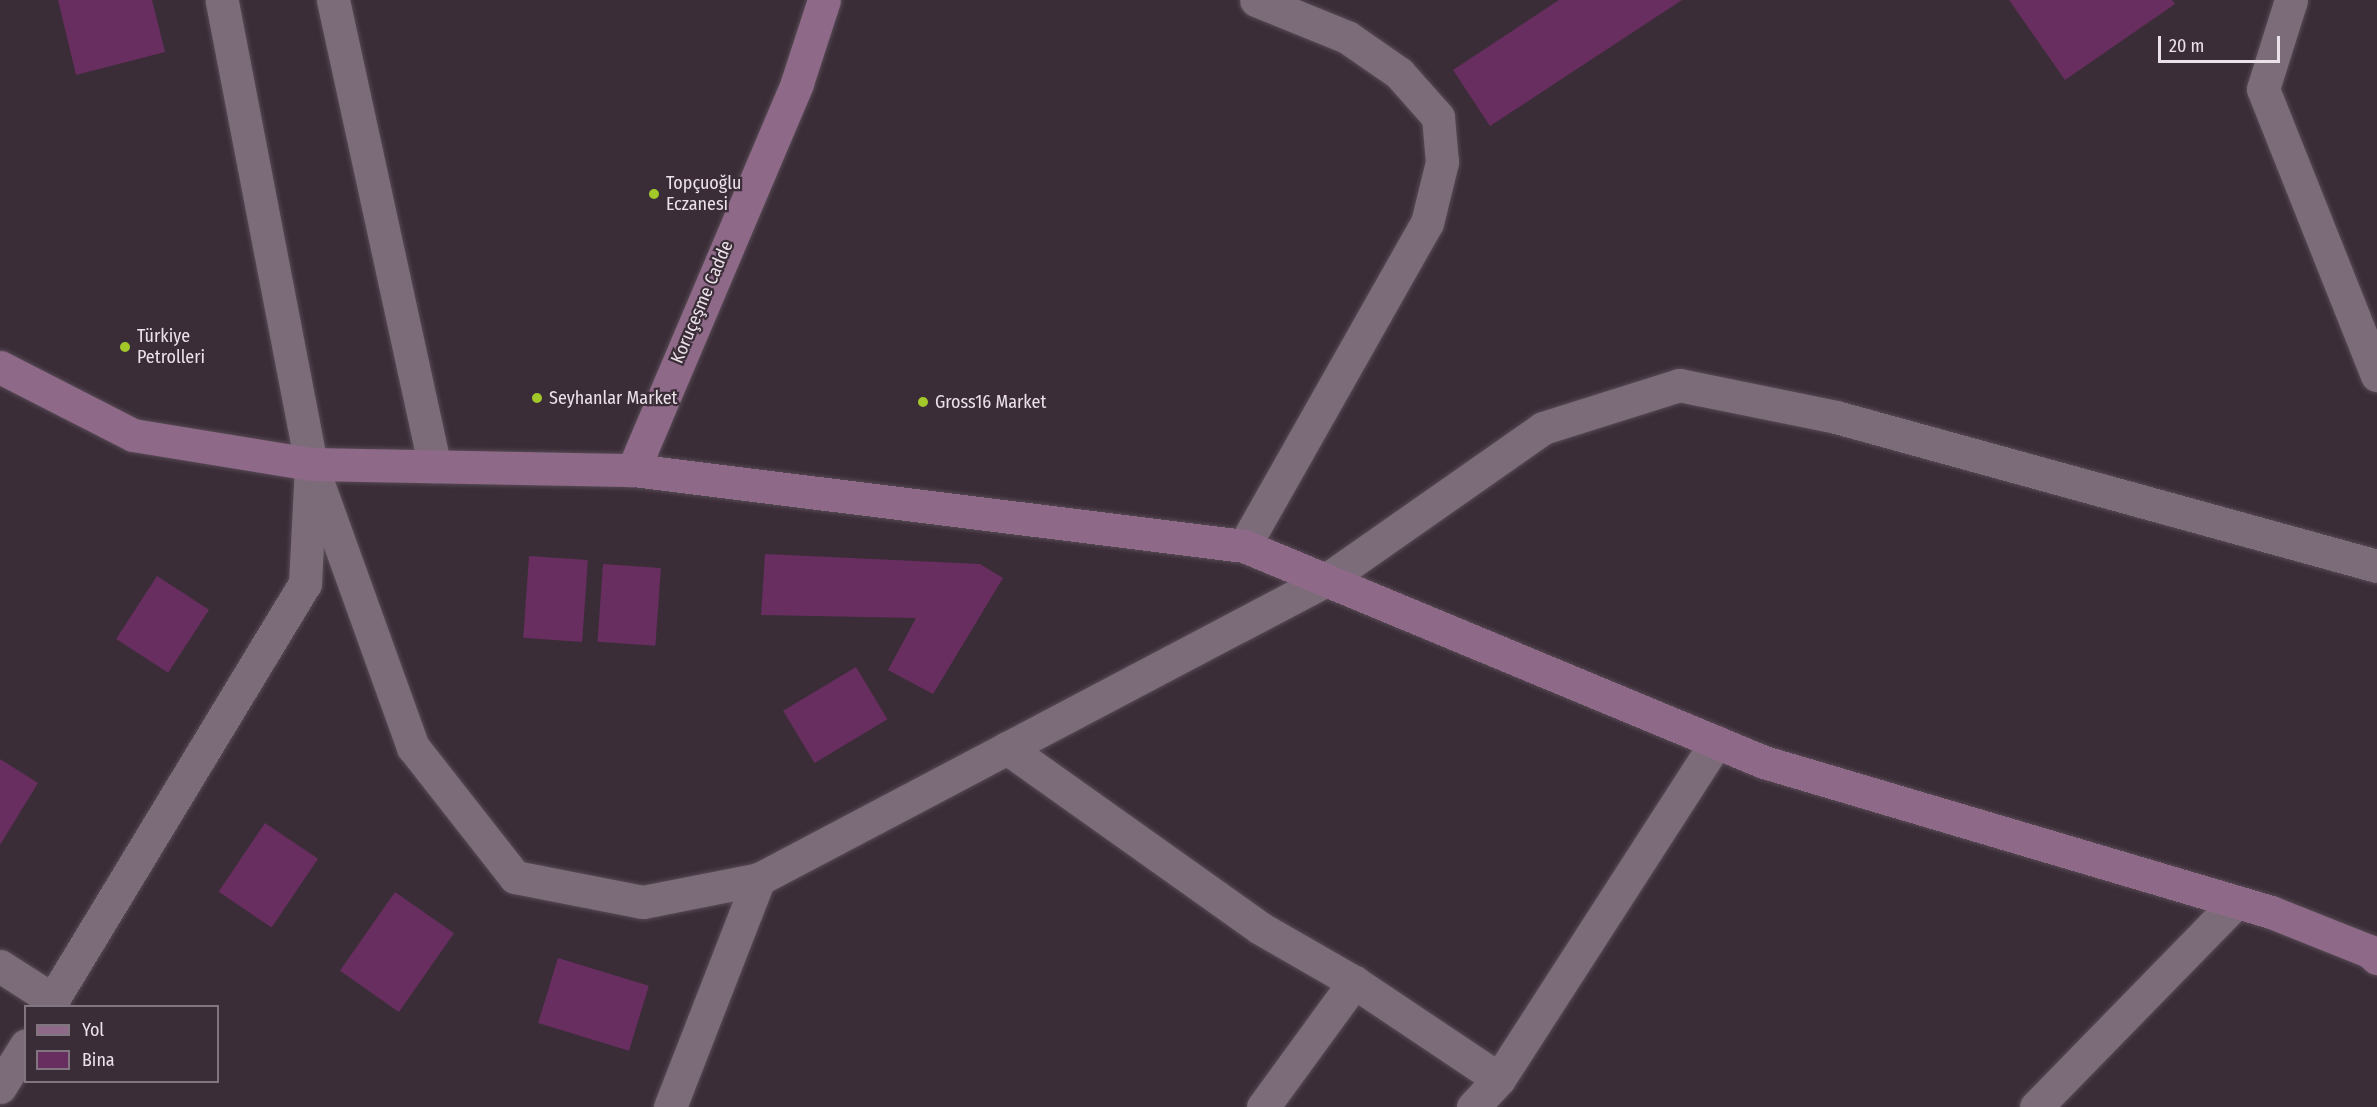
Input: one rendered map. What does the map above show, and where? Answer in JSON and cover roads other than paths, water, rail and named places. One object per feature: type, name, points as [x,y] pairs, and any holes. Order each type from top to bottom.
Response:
[{"type":"street","points":[[222,0],[311,464],[413,747],[515,877],[644,902],[759,879],[1326,580],[1543,428],[1679,385],[1836,417],[2377,566]]},
{"type":"street","points":[[333,0],[435,466]]},
{"type":"street","name":"Koruçeşme Cadde","points":[[633,470],[797,83],[824,0]]},
{"type":"street","points":[[1244,546],[1426,223],[1442,162],[1438,117],[1399,72],[1347,38],[1256,0]]},
{"type":"street","points":[[2290,0],[2263,89],[2377,375]]},
{"type":"street","points":[[0,367],[133,435],[311,464],[633,470],[1244,546],[1764,762],[2236,902],[2374,953]]},
{"type":"street","points":[[0,966],[51,1003],[305,584],[311,464]]},
{"type":"street","points":[[1473,1107],[1499,1079],[1716,742]]},
{"type":"street","points":[[1007,748],[1260,928],[1354,982],[1499,1079]]},
{"type":"street","points":[[673,1106],[759,879]]},
{"type":"street","points":[[2036,1107],[2236,902]]},
{"type":"street","points":[[1263,1107],[1354,982]]},
{"type":"street","points":[[0,1087],[24,1048]]},
{"type":"place","name":"Topçuoğlu Eczanesi","points":[[654,194]]},
{"type":"place","name":"Türkiye Petrolleri","points":[[125,347]]},
{"type":"place","name":"Seyhanlar Market","points":[[537,398]]},
{"type":"place","name":"Gross16 Market","points":[[923,402]]}]
